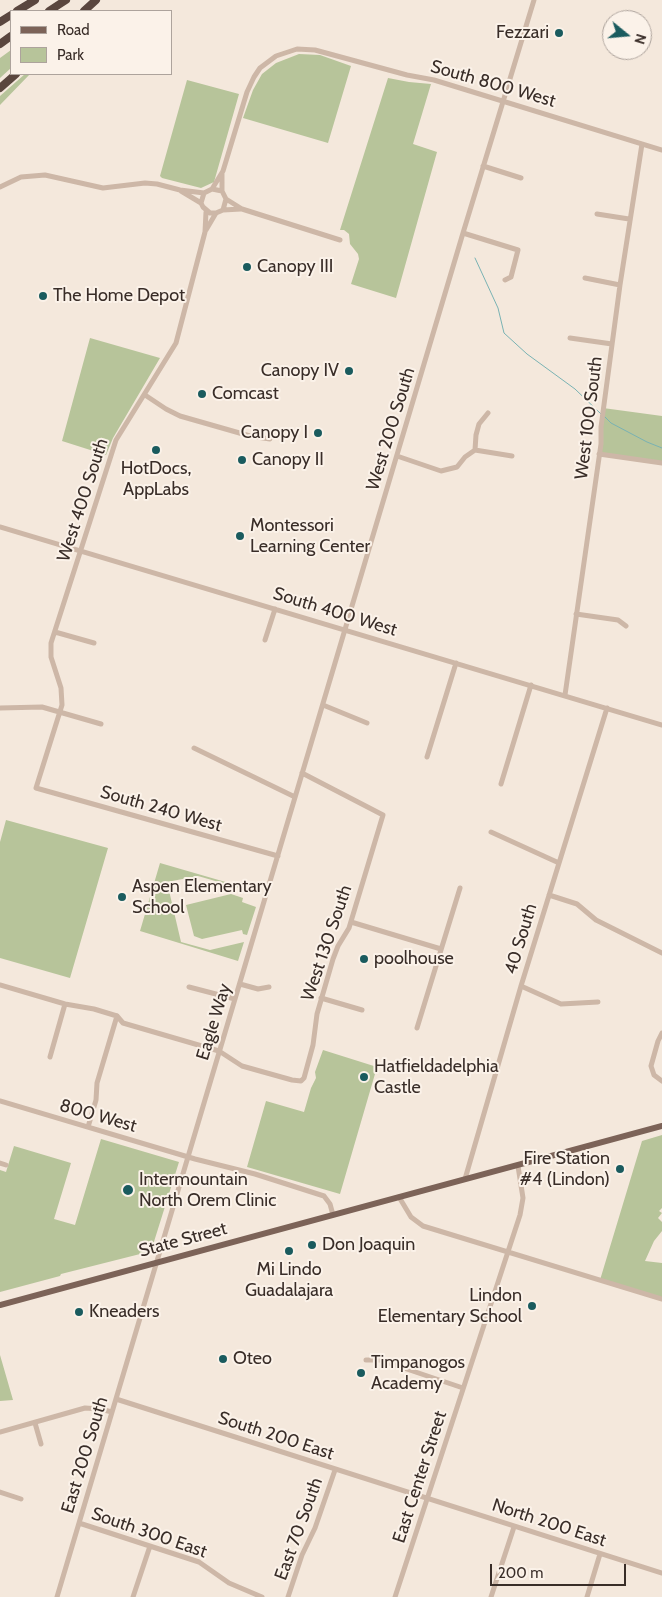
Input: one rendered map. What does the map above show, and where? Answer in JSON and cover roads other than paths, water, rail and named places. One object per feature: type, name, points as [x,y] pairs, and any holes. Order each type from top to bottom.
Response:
[{"type":"highway","points":[[19,10],[35,0]]},
{"type":"highway","points":[[51,10],[66,0]]},
{"type":"highway","points":[[85,10],[96,0]]},
{"type":"highway","points":[[0,88],[15,75]]},
{"type":"main road","name":"State Street","points":[[0,1305],[662,1126]]},
{"type":"street","name":"West 200 South","points":[[266,895],[534,0]]},
{"type":"street","name":"South 800 West","points":[[222,171],[246,92],[260,68],[276,56],[297,49],[314,50],[407,75],[434,80],[662,150]]},
{"type":"street","name":"West 100 South","points":[[565,695],[599,454],[629,219],[642,144]]},
{"type":"street","points":[[483,166],[521,178]]},
{"type":"street","points":[[0,187],[21,177],[45,175],[103,188],[157,184],[180,190],[204,193],[212,189],[222,171]]},
{"type":"street","points":[[222,171],[222,192],[226,199],[242,209],[340,240]]},
{"type":"street","points":[[212,189],[222,192]]},
{"type":"street","points":[[180,190],[201,203],[206,212],[216,214]]},
{"type":"street","points":[[201,203],[204,193]]},
{"type":"street","points":[[226,199],[223,210],[242,209]]},
{"type":"street","name":"West 400 South","points":[[205,232],[216,214],[223,210]]},
{"type":"street","name":"West 400 South","points":[[36,788],[60,712],[62,698],[61,688],[51,657],[51,643],[116,440],[176,343],[205,232],[206,212]]},
{"type":"street","points":[[597,214],[629,219]]},
{"type":"street","points":[[463,233],[518,250],[511,277],[505,280]]},
{"type":"street","points":[[585,278],[620,285]]},
{"type":"street","points":[[570,338],[612,344]]},
{"type":"street","points":[[145,394],[166,409],[180,416],[250,436],[270,439]]},
{"type":"street","points":[[475,450],[479,424],[488,413]]},
{"type":"street","points":[[397,456],[441,472],[457,468],[465,456],[475,450],[512,456]]},
{"type":"street","points":[[599,454],[662,463]]},
{"type":"street","name":"South 400 West","points":[[0,526],[662,724]]},
{"type":"street","points":[[265,640],[275,608]]},
{"type":"street","points":[[576,614],[618,620],[626,626]]},
{"type":"street","points":[[55,632],[94,644]]},
{"type":"street","points":[[427,757],[456,663]]},
{"type":"street","points":[[501,784],[531,685]]},
{"type":"street","points":[[322,705],[367,723]]},
{"type":"street","points":[[0,708],[42,707],[101,724]]},
{"type":"street","name":"40 South","points":[[466,1179],[521,986],[607,708]]},
{"type":"street","points":[[194,748],[295,797]]},
{"type":"street","name":"West 130 South","points":[[219,1051],[242,1066],[292,1080],[304,1078],[314,1046],[317,1014],[338,946],[351,922],[383,815],[302,773]]},
{"type":"street","name":"South 240 West","points":[[36,788],[278,856]]},
{"type":"street","points":[[491,832],[559,863]]},
{"type":"street","points":[[417,1028],[460,888]]},
{"type":"street","points":[[549,894],[577,904],[596,920],[662,953]]},
{"type":"street","name":"Eagle Way","points":[[188,1157],[266,895]]},
{"type":"street","points":[[351,922],[441,949]]},
{"type":"street","points":[[240,984],[258,989],[269,987]]},
{"type":"street","points":[[0,985],[65,1004],[94,1009],[117,1016],[124,1023],[219,1051]]},
{"type":"street","points":[[189,986],[235,999]]},
{"type":"street","points":[[521,986],[561,1004],[598,1002]]},
{"type":"street","points":[[322,998],[362,1010]]},
{"type":"street","points":[[50,1057],[65,1004]]},
{"type":"street","points":[[88,1127],[96,1100],[97,1083],[117,1016]]},
{"type":"street","points":[[662,1033],[658,1040],[651,1066],[654,1075],[662,1081]]},
{"type":"street","name":"800 West","points":[[0,1101],[324,1196],[330,1204],[333,1215]]},
{"type":"street","name":"East 200 South","points":[[57,1597],[188,1157]]},
{"type":"street","points":[[0,1163],[6,1164]]},
{"type":"street","name":"East Center Street","points":[[395,1597],[520,1215],[523,1198],[518,1166]]},
{"type":"street","points":[[399,1197],[411,1217],[423,1226],[662,1299]]},
{"type":"street","points":[[366,1360],[380,1360],[464,1388]]},
{"type":"street","name":"South 200 East","points":[[116,1399],[427,1498]]},
{"type":"street","points":[[0,1432],[85,1408],[112,1412]]},
{"type":"street","points":[[35,1423],[41,1444]]},
{"type":"street","name":"East 70 South","points":[[288,1597],[335,1470]]},
{"type":"street","points":[[0,1492],[21,1499]]},
{"type":"street","name":"North 200 East","points":[[427,1498],[662,1574]]},
{"type":"street","name":"South 300 East","points":[[79,1523],[199,1562],[230,1584],[262,1597]]},
{"type":"street","points":[[491,1597],[514,1527]]},
{"type":"street","points":[[133,1597],[150,1546]]},
{"type":"street","points":[[587,1597],[600,1554]]},
{"type":"waterway","points":[[475,258],[498,308],[504,333],[527,354],[575,389],[601,414]]},
{"type":"waterway","points":[[604,416],[611,423],[662,448]]},
{"type":"place","name":"Fezzari","points":[[559,33]]},
{"type":"place","name":"Canopy III","points":[[247,267]]},
{"type":"place","name":"The Home Depot","points":[[43,296]]},
{"type":"place","name":"Canopy IV","points":[[349,371]]},
{"type":"place","name":"Comcast","points":[[202,394]]},
{"type":"place","name":"Canopy I","points":[[318,433]]},
{"type":"place","name":"HotDocs, AppLabs","points":[[156,450]]},
{"type":"place","name":"Canopy II","points":[[242,460]]},
{"type":"place","name":"Montessori Learning Center","points":[[240,536]]},
{"type":"place","name":"Aspen Elementary School","points":[[122,897]]},
{"type":"place","name":"poolhouse","points":[[364,959]]},
{"type":"place","name":"Hatfieldadelphia Castle","points":[[364,1077]]},
{"type":"place","name":"Fire Station #4 (Lindon)","points":[[620,1169]]},
{"type":"place","name":"Intermountain North Orem Clinic","points":[[128,1190]]},
{"type":"place","name":"Don Joaquin","points":[[312,1245]]},
{"type":"place","name":"Mi Lindo Guadalajara","points":[[289,1251]]},
{"type":"place","name":"Lindon Elementary School","points":[[532,1306]]},
{"type":"place","name":"Kneaders","points":[[79,1312]]},
{"type":"place","name":"Oteo","points":[[223,1359]]},
{"type":"place","name":"Timpanogos Academy","points":[[361,1373]]}]
